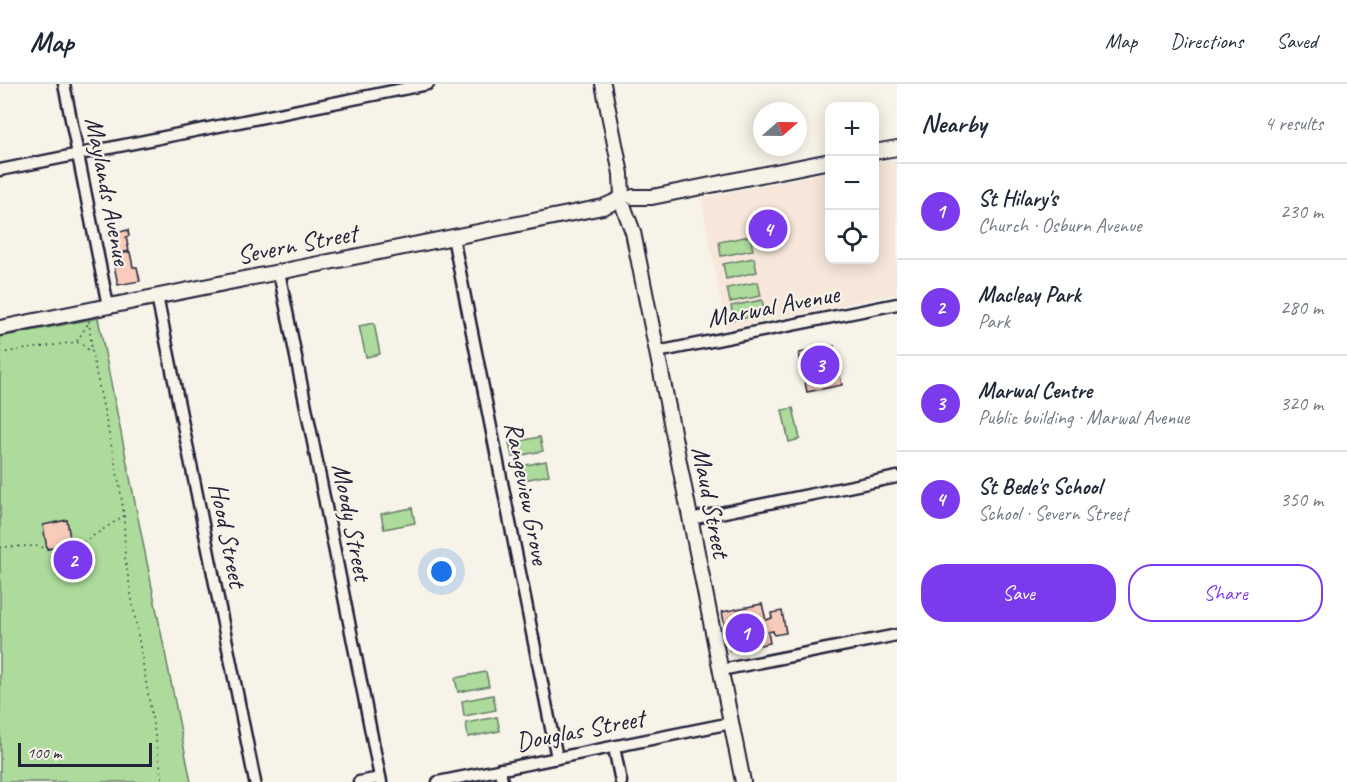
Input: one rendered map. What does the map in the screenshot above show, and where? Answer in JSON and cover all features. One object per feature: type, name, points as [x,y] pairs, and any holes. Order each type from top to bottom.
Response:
[{"type":"street","name":"Maylands Avenue","points":[[64,84],[108,306]]},
{"type":"street","points":[[0,170],[428,84]]},
{"type":"street","name":"Maud Street","points":[[603,84],[743,782]]},
{"type":"street","points":[[879,151],[897,148]]},
{"type":"street","name":"Severn Street","points":[[0,328],[825,162]]},
{"type":"street","name":"Rangeview Grove","points":[[453,237],[557,758]]},
{"type":"street","name":"Moody Street","points":[[279,272],[381,780]]},
{"type":"street","name":"Hood Street","points":[[157,296],[255,782]]},
{"type":"street","name":"Marwal Avenue","points":[[657,352],[897,304]]},
{"type":"street","points":[[690,519],[897,477]]},
{"type":"street","points":[[721,670],[897,635]]},
{"type":"street","name":"Douglas Street","points":[[438,782],[731,723]]},
{"type":"street","points":[[614,747],[621,782]]},
{"type":"street","points":[[500,770],[502,782]]},
{"type":"street","points":[[360,782],[381,780]]},
{"type":"path","points":[[76,342],[89,320],[92,353],[111,438],[124,516],[125,558],[163,782]]},
{"type":"path","points":[[0,353],[76,342],[92,353]]},
{"type":"path","points":[[0,547],[38,546],[48,549],[77,544],[124,516]]},
{"type":"shaded area","points":[[897,159],[897,294],[726,329],[701,198],[825,173],[825,264],[879,264],[879,162]]},
{"type":"green space","points":[[750,236],[753,250],[721,256],[719,242]]},
{"type":"green space","points":[[754,258],[757,272],[726,279],[723,264]]},
{"type":"green space","points":[[758,282],[761,296],[730,302],[727,288]]},
{"type":"green space","points":[[762,300],[765,314],[734,320],[731,306]]},
{"type":"green space","points":[[98,318],[191,782],[0,782],[0,337]]},
{"type":"green space","points":[[374,323],[380,354],[366,357],[359,326]]},
{"type":"green space","points":[[793,408],[800,439],[789,442],[782,410]]},
{"type":"green space","points":[[540,437],[543,451],[512,457],[509,443]]},
{"type":"green space","points":[[546,461],[549,475],[519,481],[516,467]]},
{"type":"green space","points":[[412,508],[415,523],[384,529],[381,514]]},
{"type":"green space","points":[[486,672],[489,686],[458,692],[455,678]]},
{"type":"green space","points":[[493,695],[496,710],[464,716],[462,701]]},
{"type":"green space","points":[[497,717],[500,731],[468,737],[466,723]]},
{"type":"building","points":[[128,230],[129,236],[126,237],[129,251],[117,254],[111,234]]},
{"type":"building","points":[[130,252],[133,267],[137,267],[140,281],[118,285],[112,255]]},
{"type":"building","points":[[834,346],[842,385],[807,392],[799,353]]},
{"type":"building","points":[[67,520],[71,544],[47,549],[43,525]]},
{"type":"building","points":[[762,604],[766,620],[772,618],[771,613],[782,611],[786,633],[774,635],[773,631],[768,632],[770,643],[730,651],[722,612]]},
{"type":"place","name":"St Bede's School","points":[[768,229]]},
{"type":"place","name":"Marwal Centre","points":[[820,365]]},
{"type":"place","name":"Macleay Park","points":[[73,560]]},
{"type":"place","name":"St Hilary's","points":[[745,633]]}]
